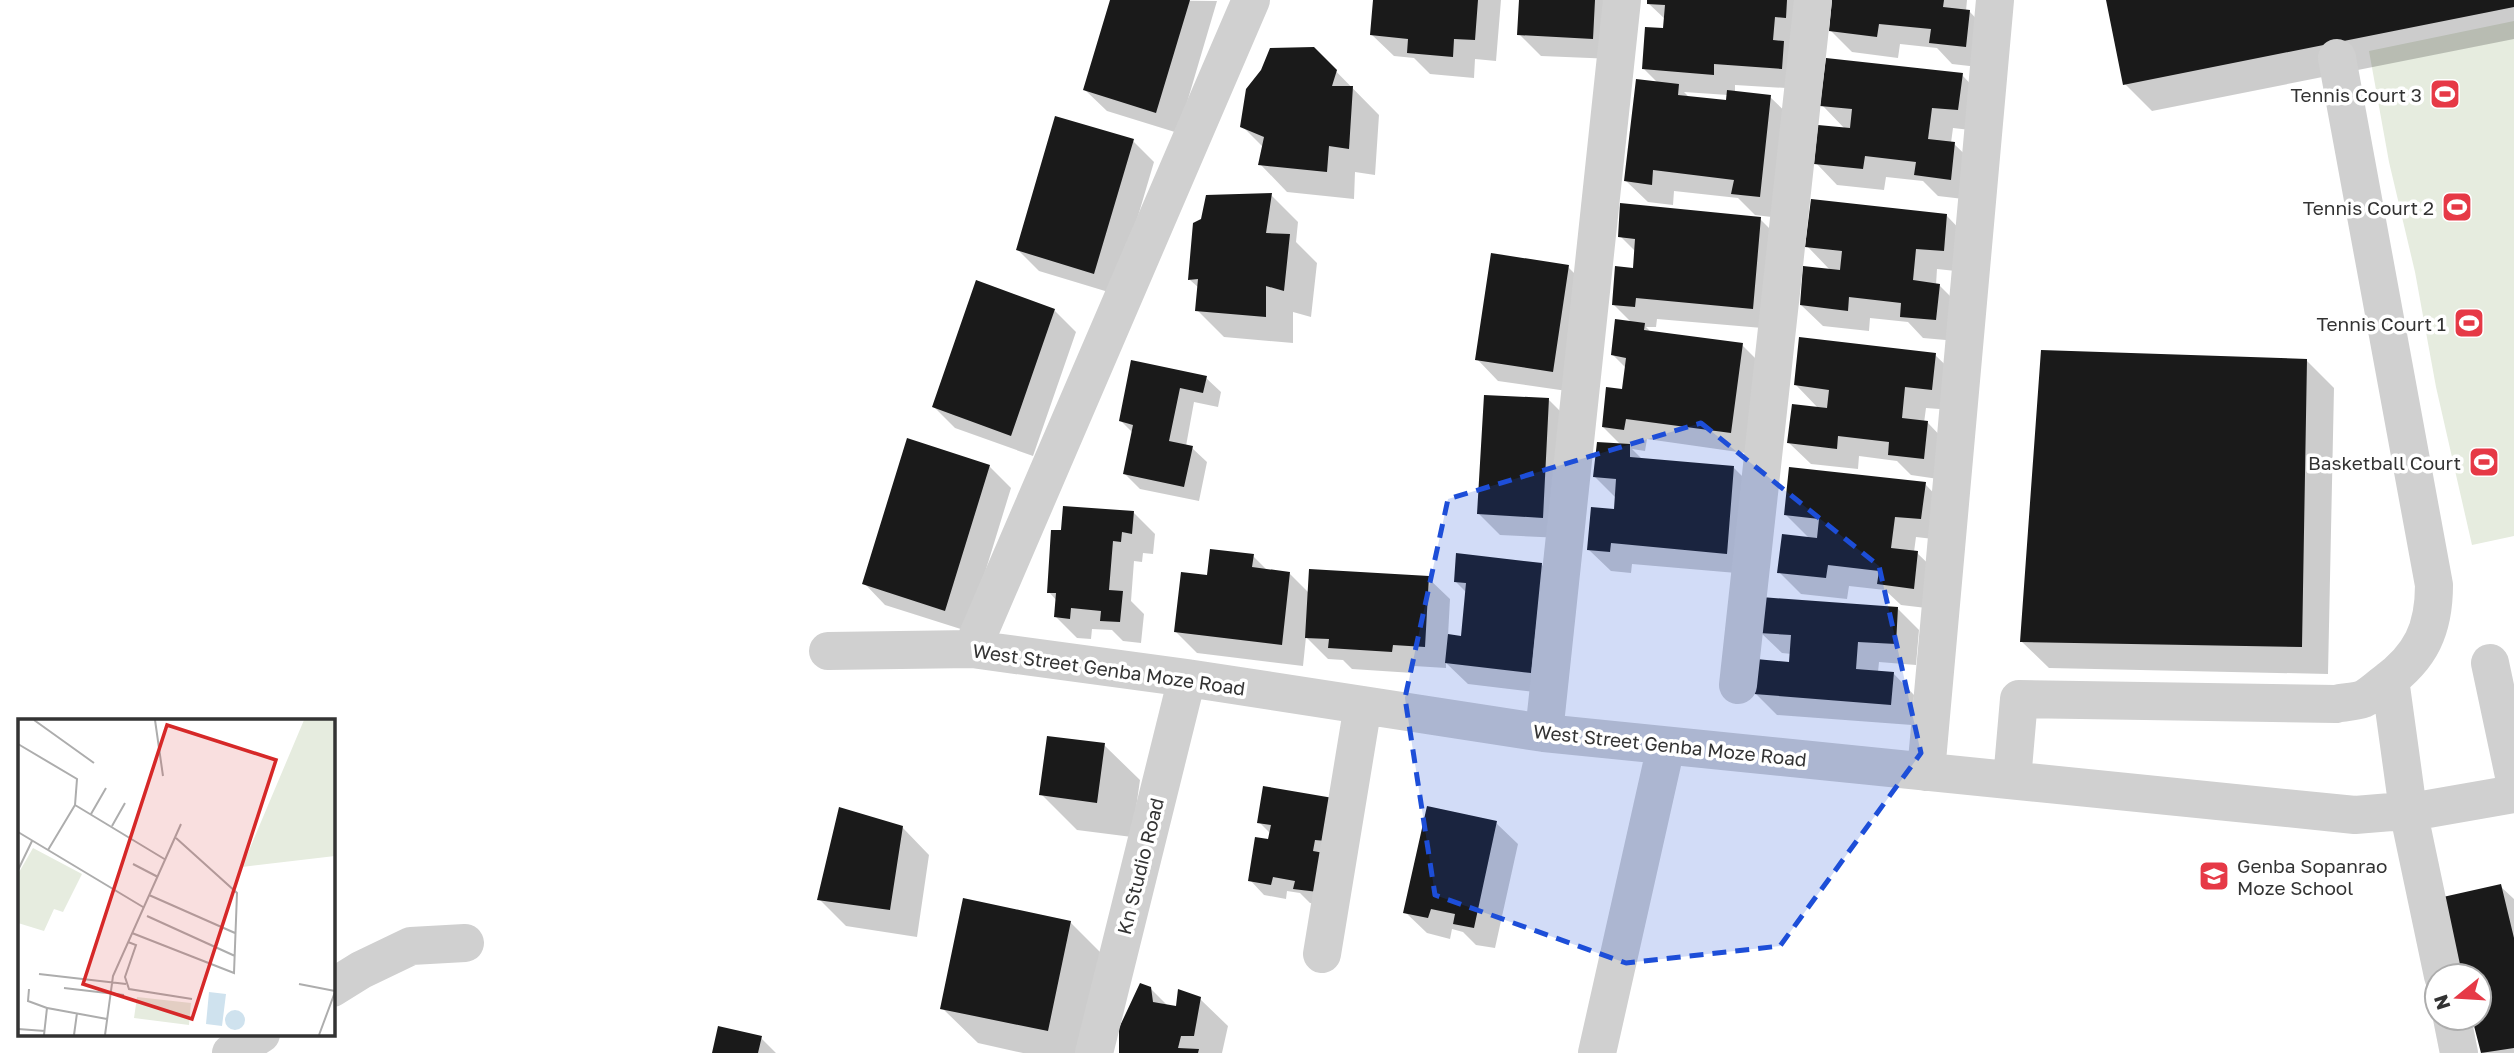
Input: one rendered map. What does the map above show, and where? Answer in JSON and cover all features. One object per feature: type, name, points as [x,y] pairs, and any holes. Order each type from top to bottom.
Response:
[{"type":"street","points":[[972,649],[1251,0]]},
{"type":"street","points":[[1544,733],[1622,0]]},
{"type":"street","points":[[1738,685],[1813,0]]},
{"type":"street","points":[[1926,772],[1995,0]]},
{"type":"street","points":[[2012,780],[2019,699],[2336,704],[2363,698],[2390,679],[2413,660],[2425,640],[2434,606],[2434,585],[2337,58]]},
{"type":"street","name":"West Street Genba Moze Road","points":[[828,651],[972,649],[1187,678],[1544,733],[2355,815],[2428,809],[2514,794]]},
{"type":"street","points":[[2490,663],[2514,776]]},
{"type":"street","name":"Kn Studio Road","points":[[1094,1053],[1187,678]]},
{"type":"street","points":[[2390,679],[2408,810],[2440,962]]},
{"type":"street","points":[[1322,954],[1363,705]]},
{"type":"street","points":[[1597,1053],[1666,746]]},
{"type":"street","points":[[334,987],[361,970],[411,946],[465,943]]},
{"type":"street","points":[[2455,1032],[2459,1053]]},
{"type":"street","points":[[231,1053],[258,1036]]},
{"type":"highlighted area","points":[[1701,423],[1879,566],[1921,753],[1780,946],[1626,963],[1435,895],[1405,698],[1448,499]]},
{"type":"shaded area","points":[[2514,21],[2514,536],[2472,545],[2436,387],[2415,272],[2389,162],[2369,51]]},
{"type":"building","points":[[1110,0],[1190,0],[1156,113],[1083,90]]},
{"type":"building","points":[[1373,0],[1478,0],[1475,40],[1454,39],[1453,57],[1407,53],[1408,39],[1370,35]]},
{"type":"building","points":[[1519,0],[1595,0],[1593,39],[1517,35]]},
{"type":"building","points":[[1647,0],[1787,0],[1786,18],[1775,17],[1773,40],[1784,41],[1782,69],[1714,64],[1714,75],[1642,69],[1645,27],[1663,28],[1665,5],[1647,4]]},
{"type":"building","points":[[1832,0],[1944,0],[1943,7],[1970,10],[1966,47],[1929,43],[1931,29],[1879,24],[1877,37],[1829,31]]},
{"type":"building","points":[[2106,0],[2514,0],[2514,7],[2123,85]]},
{"type":"building","points":[[1314,47],[1337,70],[1332,86],[1353,86],[1349,149],[1329,146],[1327,172],[1258,165],[1264,137],[1240,127],[1246,89],[1261,70],[1270,48]]},
{"type":"building","points":[[1826,58],[1963,73],[1958,110],[1932,108],[1928,139],[1955,142],[1951,180],[1914,175],[1916,162],[1865,156],[1863,169],[1814,164],[1818,125],[1850,128],[1852,109],[1820,106]]},
{"type":"building","points":[[1636,79],[1679,84],[1678,95],[1726,100],[1727,90],[1771,95],[1760,197],[1731,194],[1734,180],[1653,170],[1652,185],[1624,181]]},
{"type":"building","points":[[1055,116],[1134,139],[1094,274],[1016,250]]},
{"type":"building","points":[[1272,193],[1266,233],[1290,234],[1284,291],[1266,286],[1266,317],[1195,311],[1198,279],[1188,280],[1193,223],[1201,219],[1206,195]]},
{"type":"building","points":[[1811,199],[1947,214],[1944,251],[1916,249],[1913,280],[1940,284],[1936,320],[1900,317],[1901,303],[1849,297],[1848,311],[1800,305],[1803,266],[1840,270],[1842,251],[1805,247]]},
{"type":"building","points":[[1620,203],[1761,217],[1753,309],[1636,298],[1635,307],[1612,305],[1615,266],[1633,268],[1635,239],[1618,237]]},
{"type":"building","points":[[1491,253],[1569,265],[1553,372],[1475,360]]},
{"type":"building","points":[[976,280],[1055,309],[1011,436],[932,407]]},
{"type":"building","points":[[1615,319],[1645,323],[1644,330],[1743,343],[1731,433],[1626,419],[1624,430],[1602,427],[1606,387],[1622,389],[1626,358],[1611,355]]},
{"type":"building","points":[[1799,337],[1936,353],[1932,390],[1905,387],[1902,418],[1928,421],[1924,459],[1888,455],[1889,442],[1838,436],[1837,449],[1787,443],[1792,404],[1827,408],[1829,390],[1794,385]]},
{"type":"building","points":[[2041,350],[2307,359],[2302,647],[2020,642]]},
{"type":"building","points":[[1131,360],[1207,376],[1203,393],[1180,388],[1169,441],[1193,446],[1184,487],[1123,474],[1133,425],[1119,421]]},
{"type":"building","points":[[1484,395],[1549,398],[1543,518],[1477,514]]},
{"type":"building","points":[[907,438],[990,465],[945,611],[862,584]]},
{"type":"building","points":[[1597,442],[1630,444],[1630,457],[1734,466],[1727,554],[1611,543],[1610,552],[1587,550],[1591,507],[1614,509],[1616,479],[1593,477]]},
{"type":"building","points":[[1789,467],[1926,482],[1921,519],[1895,517],[1891,548],[1918,551],[1914,589],[1877,584],[1879,571],[1828,565],[1826,578],[1777,573],[1782,534],[1817,538],[1819,519],[1784,515]]},
{"type":"building","points":[[1063,506],[1134,511],[1132,534],[1122,532],[1121,542],[1113,541],[1109,590],[1123,591],[1120,622],[1100,621],[1101,611],[1071,608],[1070,619],[1054,617],[1056,593],[1047,593],[1051,530],[1061,530]]},
{"type":"building","points":[[1210,549],[1254,554],[1252,567],[1290,572],[1282,645],[1174,632],[1181,572],[1207,575]]},
{"type":"building","points":[[1456,553],[1542,563],[1531,673],[1445,663],[1448,634],[1461,636],[1466,583],[1454,582]]},
{"type":"building","points":[[1309,569],[1429,576],[1425,647],[1393,645],[1392,652],[1328,648],[1329,639],[1305,638]]},
{"type":"building","points":[[1761,597],[1898,607],[1896,644],[1858,642],[1856,669],[1894,672],[1891,705],[1754,694],[1756,659],[1789,662],[1791,635],[1759,633]]},
{"type":"building","points":[[1047,736],[1105,743],[1097,803],[1039,795]]},
{"type":"building","points":[[1263,786],[1333,798],[1326,841],[1315,840],[1313,851],[1324,853],[1318,892],[1293,889],[1295,881],[1273,877],[1271,885],[1248,881],[1255,837],[1268,839],[1271,825],[1257,823]]},
{"type":"building","points":[[1427,806],[1497,821],[1474,928],[1453,924],[1455,914],[1431,909],[1428,918],[1403,913]]},
{"type":"building","points":[[839,807],[903,826],[890,910],[817,900]]},
{"type":"building","name":"Genba Sopanrao Moze School","points":[[2501,884],[2514,938],[2514,1048],[2481,1053],[2476,1032],[2493,1032],[2493,962],[2459,962],[2443,897]]},
{"type":"building","points":[[963,898],[1071,921],[1048,1031],[940,1009]]},
{"type":"building","points":[[1140,983],[1151,987],[1153,1002],[1176,1006],[1178,989],[1201,997],[1194,1036],[1181,1036],[1178,1048],[1199,1049],[1198,1053],[1119,1053],[1119,1028]]},
{"type":"building","points":[[718,1026],[762,1036],[758,1053],[712,1053]]},
{"type":"place","name":"Tennis Court 3","points":[[2445,94]]},
{"type":"place","name":"Tennis Court 2","points":[[2457,207]]},
{"type":"place","name":"Tennis Court 1","points":[[2469,323]]},
{"type":"place","name":"Basketball Court","points":[[2484,462]]},
{"type":"place","name":"Genba Sopanrao Moze School","points":[[2214,876]]}]
